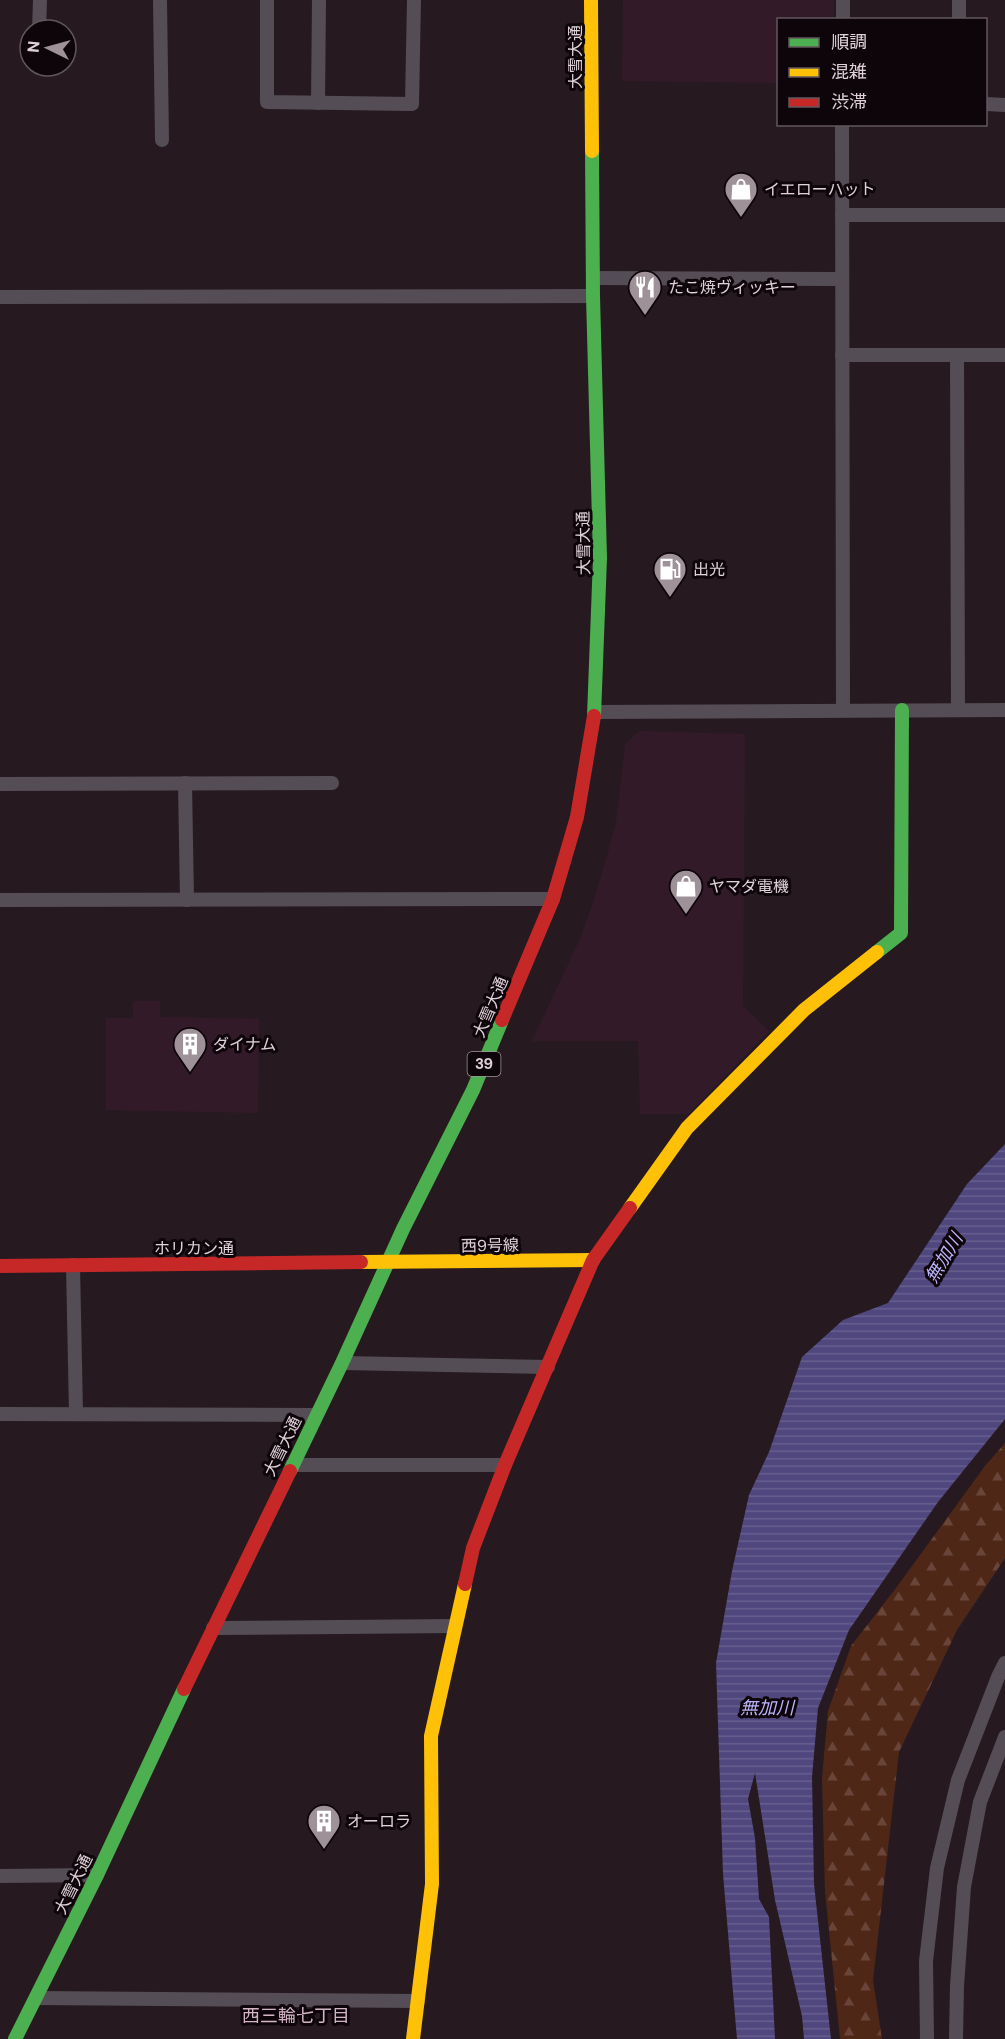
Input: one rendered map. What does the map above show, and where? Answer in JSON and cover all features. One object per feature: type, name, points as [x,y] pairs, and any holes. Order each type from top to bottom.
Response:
[{"type":"main road","name":"大雪大通","points":[[15,2039],[97,1875],[213,1628],[342,1363],[403,1229],[473,1090],[553,899],[577,817],[595,712],[600,558],[593,296],[591,0]]},
{"type":"main road","points":[[413,2039],[432,1884],[431,1736],[473,1548],[505,1465],[593,1260],[687,1128],[804,1010],[901,933],[902,710]]},
{"type":"main road","name":"西9号線","points":[[388,1263],[593,1260]]},
{"type":"main road","name":"ホリカン通","points":[[0,1266],[388,1263]]},
{"type":"street","points":[[39,18],[40,0]]},
{"type":"street","points":[[160,0],[162,140]]},
{"type":"street","points":[[267,0],[267,102],[412,104],[414,0]]},
{"type":"street","points":[[318,103],[319,0]]},
{"type":"street","points":[[843,0],[843,18]]},
{"type":"street","points":[[959,0],[959,18]]},
{"type":"street","points":[[987,104],[1005,105]]},
{"type":"street","points":[[842,126],[843,710]]},
{"type":"street","points":[[842,214],[1005,215]]},
{"type":"street","points":[[593,278],[842,279]]},
{"type":"street","points":[[0,297],[593,296]]},
{"type":"street","points":[[842,355],[1005,355]]},
{"type":"street","points":[[957,355],[958,710]]},
{"type":"street","points":[[595,712],[1005,710]]},
{"type":"street","points":[[185,783],[187,900]]},
{"type":"street","points":[[0,784],[332,783]]},
{"type":"street","points":[[0,900],[553,899]]},
{"type":"street","points":[[74,1265],[76,1413]]},
{"type":"street","points":[[342,1363],[548,1367]]},
{"type":"street","points":[[0,1414],[315,1415]]},
{"type":"street","points":[[292,1465],[505,1465]]},
{"type":"street","points":[[213,1628],[455,1626]]},
{"type":"street","points":[[927,2039],[926,1961],[937,1868],[958,1780],[1005,1664]]},
{"type":"street","points":[[956,2039],[964,1887],[980,1802],[1005,1737]]},
{"type":"street","points":[[0,1876],[97,1875]]},
{"type":"street","points":[[36,1998],[418,2001]]},
{"type":"shaded area","points":[[623,0],[834,0],[834,18],[777,18],[777,83],[622,81]]},
{"type":"shaded area","points":[[640,731],[745,734],[743,1006],[769,1031],[689,1114],[640,1114],[638,1041],[532,1041],[580,939],[595,897],[616,824],[625,744]]},
{"type":"shaded area","name":"ダイナム","points":[[133,1001],[160,1001],[160,1017],[259,1019],[258,1113],[106,1110],[106,1018],[133,1018]]},
{"type":"green space","points":[[1005,1443],[1005,1558],[957,1630],[899,1752],[873,1980],[882,2039],[840,2039],[825,1891],[822,1778],[828,1711],[851,1646],[985,1466]]},
{"type":"water","name":"無加川","points":[[1005,1144],[1005,1419],[938,1502],[849,1630],[818,1708],[812,1777],[814,1884],[831,2039],[804,2039],[802,2016],[775,1900],[755,1773],[748,1799],[755,1838],[759,1899],[769,1917],[775,2039],[737,2039],[723,1874],[716,1663],[732,1571],[749,1495],[769,1452],[802,1357],[843,1320],[888,1303],[967,1184]]},
{"type":"traffic: fast","points":[[592,151],[593,296],[600,558],[594,716]]},
{"type":"traffic: fast","points":[[877,952],[901,933],[902,710]]},
{"type":"traffic: fast","points":[[290,1471],[403,1229],[473,1090],[502,1020]]},
{"type":"traffic: fast","points":[[15,2039],[97,1875],[184,1689]]},
{"type":"traffic: slow","points":[[591,0],[592,151]]},
{"type":"traffic: slow","points":[[630,1208],[687,1128],[804,1010],[877,952]]},
{"type":"traffic: slow","points":[[361,1262],[593,1260]]},
{"type":"traffic: slow","points":[[413,2039],[432,1884],[431,1736],[465,1584]]},
{"type":"traffic: jam","points":[[502,1020],[553,899],[577,817],[594,716]]},
{"type":"traffic: jam","points":[[465,1584],[473,1548],[505,1465],[593,1260],[630,1208]]},
{"type":"traffic: jam","points":[[0,1266],[361,1262]]},
{"type":"traffic: jam","points":[[184,1689],[290,1471]]},
{"type":"place","name":"イエローハット","points":[[741,218]]},
{"type":"place","name":"たこ焼ヴィッキー","points":[[645,316]]},
{"type":"place","name":"出光","points":[[670,598]]},
{"type":"place","name":"ヤマダ電機","points":[[686,915]]},
{"type":"place","name":"ダイナム","points":[[190,1073]]},
{"type":"place","name":"オーロラ","points":[[324,1850]]},
{"type":"district","name":"西三輪七丁目","points":[[296,2016]]}]
